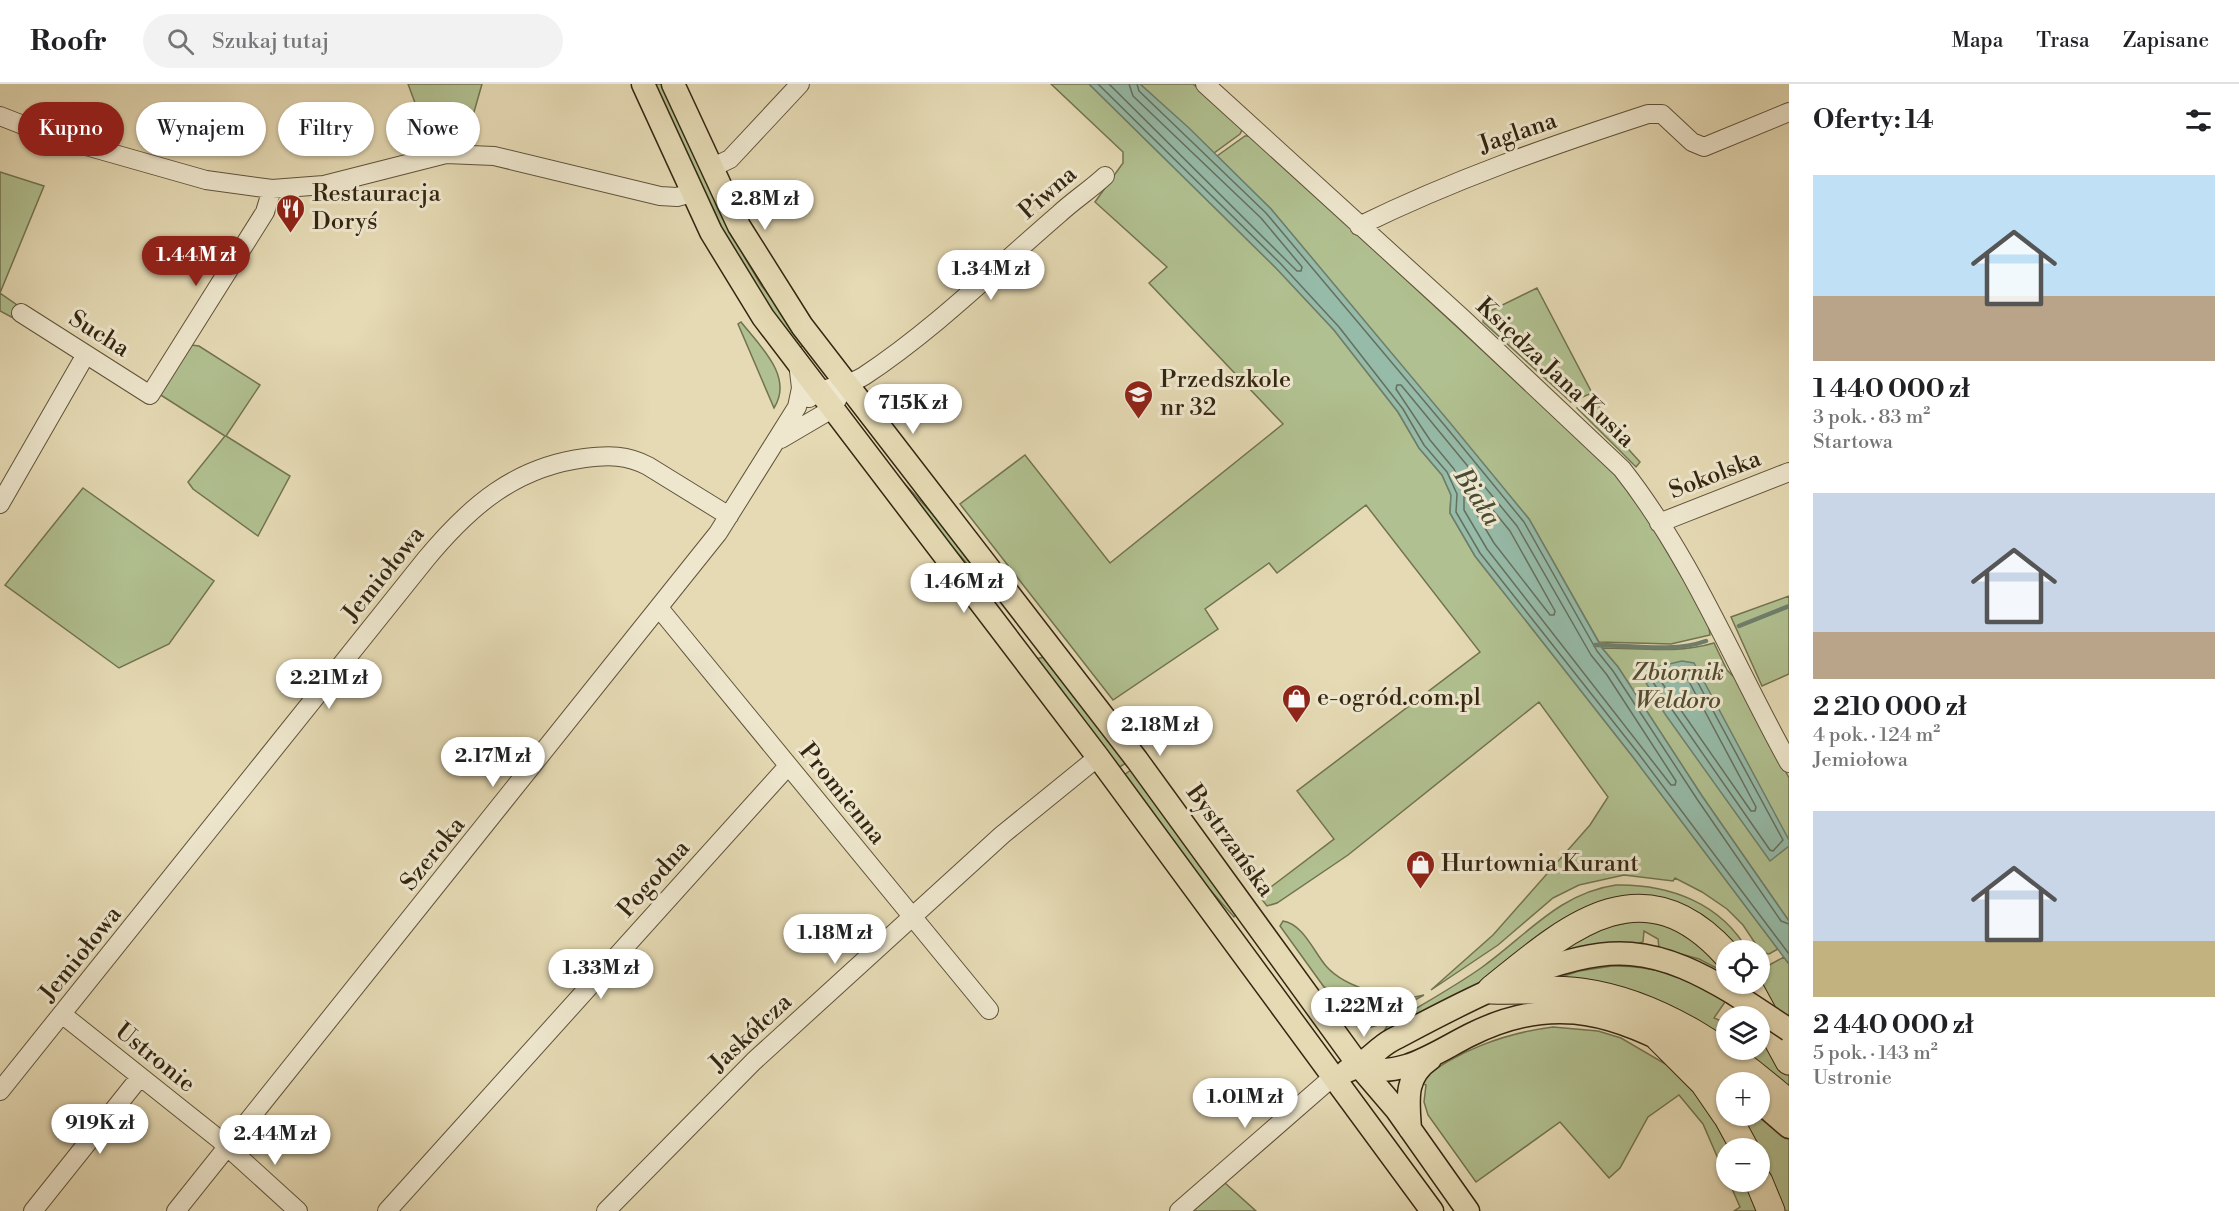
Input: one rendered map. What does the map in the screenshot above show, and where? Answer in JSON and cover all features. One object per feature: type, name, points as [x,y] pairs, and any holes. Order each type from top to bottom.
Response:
[{"type":"highway","points":[[1491,990],[1553,939],[1597,915],[1620,910],[1642,909],[1678,918],[1716,943]]},
{"type":"highway","points":[[1491,990],[1581,992],[1642,1008],[1703,1040],[1789,1104]]},
{"type":"highway","points":[[1744,994],[1789,1061]]},
{"type":"highway","points":[[1659,1038],[1704,1083],[1716,1100]]},
{"type":"highway","points":[[1763,1192],[1771,1211]]},
{"type":"main road","points":[[643,84],[724,258],[763,317],[1098,757],[1335,1075],[1432,1211]]},
{"type":"main road","name":"Bystrzańska","points":[[673,84],[711,168],[758,260],[802,326],[1137,760],[1360,1067],[1396,1109],[1468,1211]]},
{"type":"main road","points":[[1024,659],[1049,646]]},
{"type":"main road","points":[[1335,1075],[1360,1067],[1390,1041],[1491,990],[1519,977],[1563,963],[1604,954],[1629,953],[1664,960],[1716,979]]},
{"type":"main road","points":[[1747,994],[1789,1030]]},
{"type":"main road","points":[[1360,1067],[1374,1071],[1394,1071],[1471,1035],[1517,1017],[1561,1011],[1615,1019],[1659,1038],[1720,1072]]},
{"type":"main road","points":[[1410,1130],[1408,1101],[1413,1075],[1446,1048]]},
{"type":"main road","points":[[1770,1111],[1789,1127]]},
{"type":"street","points":[[711,168],[730,159],[800,84]]},
{"type":"street","name":"Księdza Jana Kusia","points":[[1206,84],[1594,440],[1622,469],[1659,523],[1715,616],[1788,761]]},
{"type":"street","name":"Jaglana","points":[[1359,226],[1437,188],[1485,169],[1648,114],[1662,114],[1692,142],[1704,147],[1789,112]]},
{"type":"street","points":[[0,116],[51,136],[206,180],[272,189],[324,185],[446,154],[468,153],[494,156],[660,196],[677,197],[692,193]]},
{"type":"street","name":"Piwna","points":[[825,400],[848,384],[862,378],[982,285],[1061,212],[1083,197],[1105,176]]},
{"type":"street","name":"Sucha","points":[[21,314],[150,395],[265,212],[272,189]]},
{"type":"street","name":"Sucha","points":[[0,504],[81,363]]},
{"type":"street","name":"Szeroka","points":[[176,1211],[659,608],[729,516],[797,407],[801,387],[798,363]]},
{"type":"street","name":"Szeroka","points":[[797,407],[825,400]]},
{"type":"street","name":"Szeroka","points":[[777,442],[825,400]]},
{"type":"street","name":"Jemiołowa","points":[[0,1091],[426,559],[469,511],[519,477],[540,467],[563,461],[612,455],[635,459],[729,516]]},
{"type":"street","name":"Sokolska","points":[[1659,523],[1789,472]]},
{"type":"street","name":"Promienna","points":[[659,608],[989,1010]]},
{"type":"street","name":"Jaskółcza","points":[[606,1211],[754,1061],[1002,835],[1098,757]]},
{"type":"street","name":"Pogodna","points":[[387,1211],[788,766]]},
{"type":"street","name":"Ustronie","points":[[63,1015],[228,1148],[298,1211]]},
{"type":"street","points":[[1179,1211],[1335,1075]]},
{"type":"street","points":[[33,1211],[140,1077]]},
{"type":"green space","points":[[408,84],[482,84],[477,102],[415,102]]},
{"type":"green space","points":[[653,84],[662,84],[738,246],[761,285],[805,344],[798,349],[731,250]]},
{"type":"green space","points":[[1051,84],[1089,84],[1276,268],[1334,330],[1398,412],[1419,448],[1442,475],[1451,495],[1450,513],[1475,556],[1633,757],[1778,949],[1770,953],[1770,940],[1753,940],[1743,925],[1727,909],[1702,892],[1675,878],[1673,881],[1624,875],[1579,885],[1553,898],[1498,945],[1431,990],[1493,935],[1590,825],[1608,797],[1539,702],[1348,855],[1277,903],[1267,906],[1259,896],[1334,839],[1297,791],[1480,652],[1366,505],[1277,573],[1269,563],[1205,609],[1218,629],[1113,700],[960,504],[1025,455],[1110,563],[1283,424],[1149,283],[1167,267],[1095,202],[1123,163],[1123,152]]},
{"type":"green space","points":[[1140,84],[1193,84],[1243,128],[1240,134],[1214,153]]},
{"type":"green space","points":[[1245,136],[1251,136],[1616,474],[1637,501],[1708,621],[1710,635],[1671,644],[1599,642],[1529,519],[1271,209],[1217,156]]},
{"type":"green space","points":[[0,172],[44,186],[0,293]]},
{"type":"green space","points":[[1537,288],[1592,393],[1571,402],[1483,322],[1484,314]]},
{"type":"green space","points":[[0,293],[20,307],[15,319],[0,311]]},
{"type":"green space","points":[[741,322],[765,352],[777,373],[780,385],[779,396],[774,408],[738,324]]},
{"type":"green space","points":[[191,345],[199,346],[260,385],[226,436],[290,476],[258,536],[193,489],[188,482],[225,436],[156,392]]},
{"type":"green space","points":[[1596,400],[1612,431],[1640,462],[1636,467],[1577,408]]},
{"type":"green space","points":[[891,469],[941,523],[986,585],[947,541]]},
{"type":"green space","points":[[83,488],[214,581],[169,644],[119,668],[5,585]]},
{"type":"green space","points":[[1789,596],[1789,674],[1762,686],[1731,617]]},
{"type":"green space","points":[[1714,643],[1727,670],[1740,683],[1789,778],[1789,921],[1702,796],[1618,667],[1602,648],[1658,650]]},
{"type":"green space","points":[[1044,657],[1126,763],[1118,768],[1036,659]]},
{"type":"green space","points":[[1131,770],[1237,914],[1234,917],[1204,883],[1124,775]]},
{"type":"green space","points":[[1616,885],[1655,888],[1674,893],[1708,909],[1723,920],[1741,940],[1716,940],[1655,904],[1382,1035],[1387,1026],[1481,968],[1560,906],[1596,890]]},
{"type":"green space","points":[[1640,920],[1680,929],[1716,958],[1716,968],[1699,959],[1659,948],[1658,939],[1644,931],[1643,942],[1639,943],[1638,948],[1536,963],[1589,931]]},
{"type":"green space","points":[[1283,921],[1296,927],[1308,939],[1326,966],[1346,981],[1372,992],[1387,995],[1413,997],[1424,995],[1400,1008],[1393,1009],[1324,987],[1280,926]]},
{"type":"green space","points":[[1784,957],[1789,964],[1789,1017],[1775,1008],[1764,994],[1770,994],[1770,965]]},
{"type":"green space","points":[[1612,966],[1644,968],[1672,975],[1727,999],[1722,1006],[1716,1006],[1714,1018],[1716,1019],[1716,1042],[1546,982],[1579,971]]},
{"type":"green space","points":[[1333,996],[1388,1014],[1390,1018],[1370,1028],[1363,1028],[1350,1021],[1332,998]]},
{"type":"green space","points":[[1553,1027],[1598,1031],[1621,1038],[1669,1066],[1705,1103],[1725,1138],[1716,1138],[1716,1154],[1703,1124],[1679,1095],[1648,1117],[1620,1168],[1609,1178],[1560,1122],[1476,1182],[1428,1115],[1424,1102],[1426,1085],[1418,1082],[1448,1061],[1482,1045]]},
{"type":"green space","points":[[1770,1043],[1789,1076],[1789,1093],[1770,1078],[1770,1072],[1762,1072],[1746,1060],[1770,1060]]},
{"type":"green space","points":[[1770,1124],[1789,1138],[1789,1211],[1778,1211],[1770,1191],[1770,1138],[1746,1138],[1740,1126],[1770,1126]]},
{"type":"green space","points":[[1225,1183],[1256,1211],[1193,1211]]},
{"type":"green space","points":[[1733,1192],[1749,1192],[1757,1211],[1734,1211],[1740,1207]]},
{"type":"water","name":"Biała","points":[[1089,84],[1140,84],[1189,128],[1271,209],[1529,519],[1602,648],[1618,667],[1702,796],[1789,921],[1789,964],[1633,757],[1475,556],[1450,513],[1451,495],[1442,475],[1419,448],[1398,412],[1334,330],[1276,268]]},
{"type":"water","name":"Zbiornik Weldoro","points":[[1682,661],[1694,663],[1789,840],[1789,846],[1770,861],[1665,714],[1637,668],[1645,662],[1652,668]]},
{"type":"waterway","points":[[1739,626],[1789,606]]},
{"type":"waterway","points":[[1595,645],[1665,648],[1706,641]]},
{"type":"place","name":"Restauracja Doryś","points":[[291,234]]},
{"type":"place","name":"Przedszkole nr 32","points":[[1139,420]]},
{"type":"place","name":"e-ogród.com.pl","points":[[1296,724]]},
{"type":"place","name":"Hurtownia Kurant","points":[[1420,890]]}]
